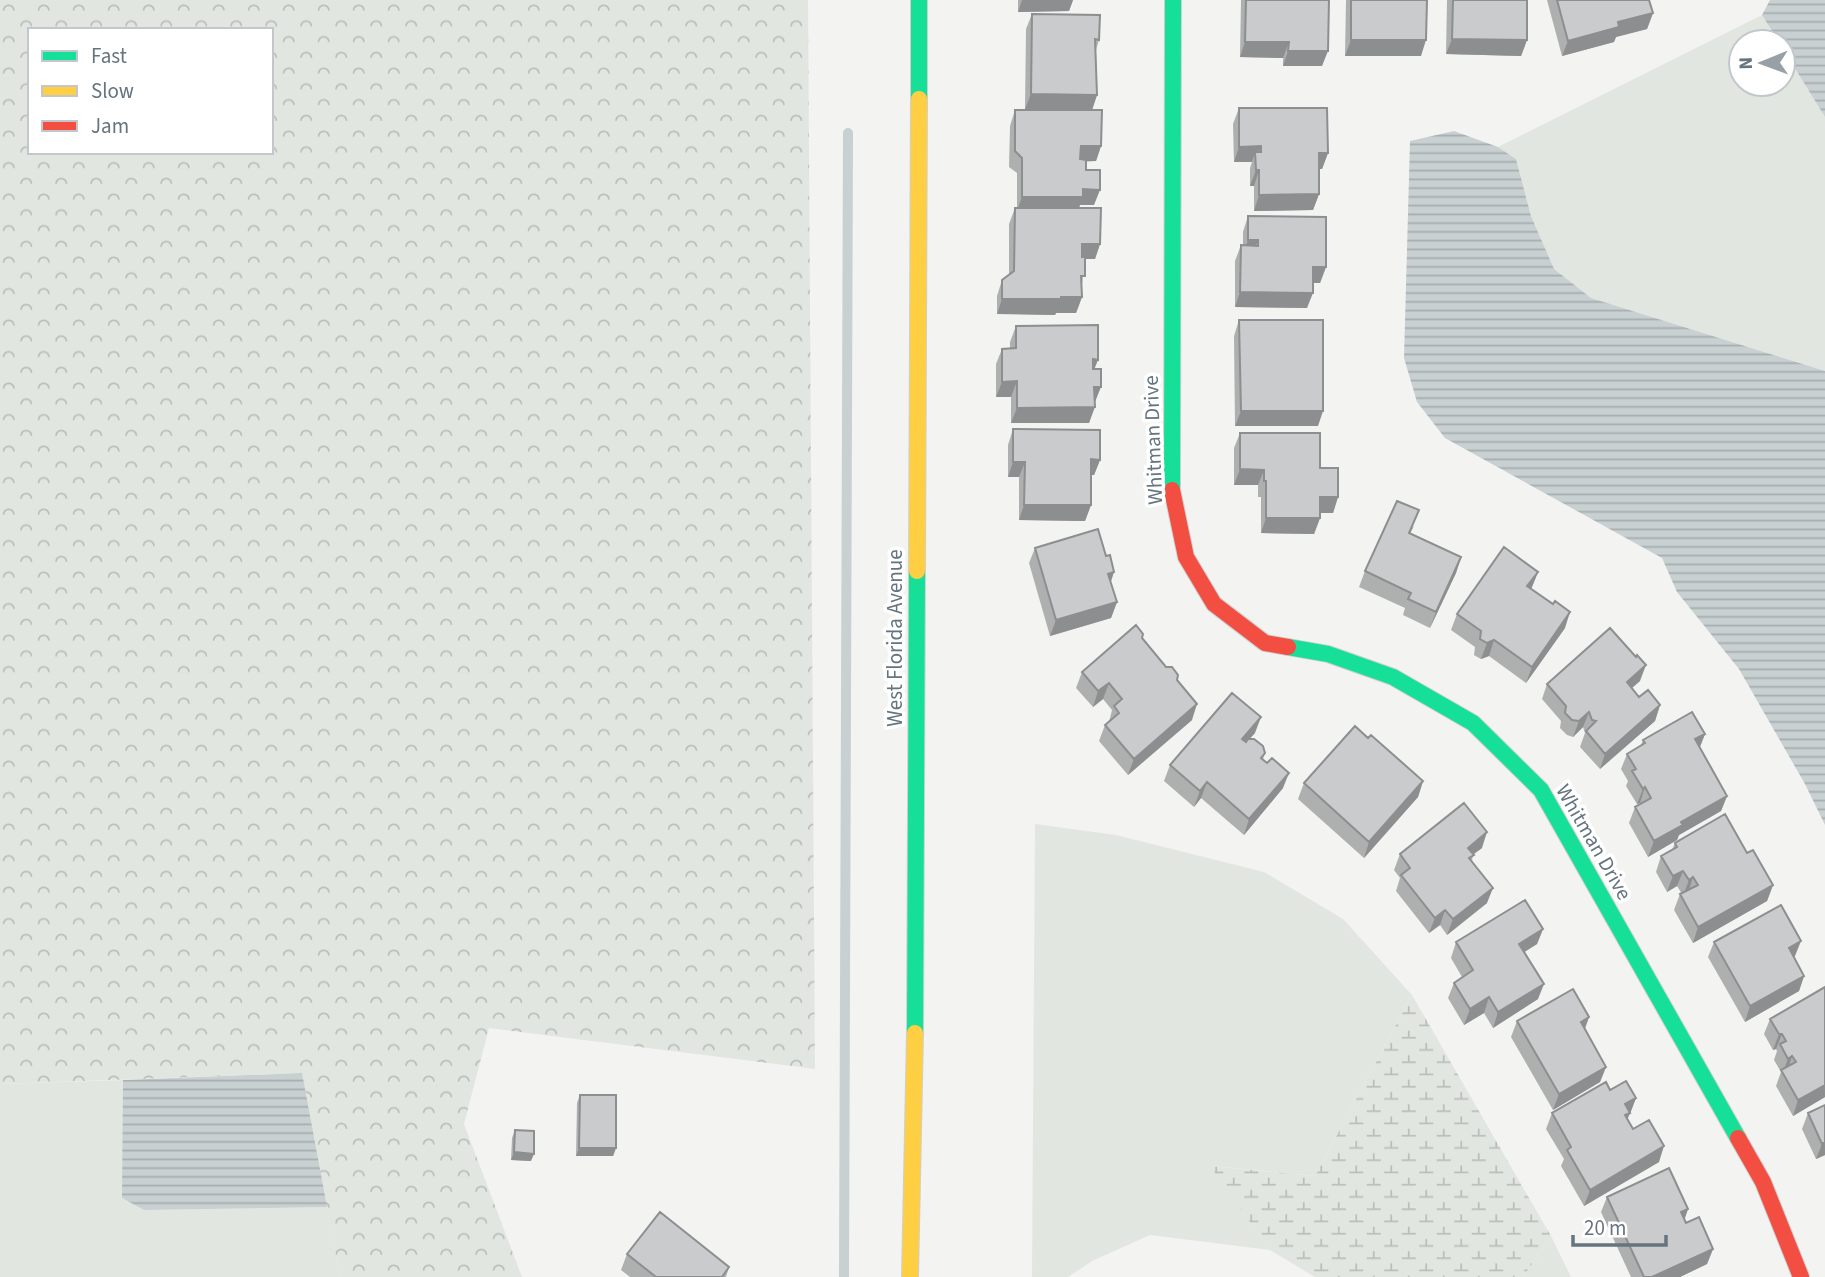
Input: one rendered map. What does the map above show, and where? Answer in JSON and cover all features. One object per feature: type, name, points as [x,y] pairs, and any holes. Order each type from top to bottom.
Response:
[{"type":"street","name":"West Florida Avenue","points":[[910,1277],[915,1063],[919,0]]},
{"type":"street","name":"Whitman Drive","points":[[1173,0],[1172,494],[1186,557],[1214,604],[1265,643],[1328,654],[1394,677],[1473,723],[1541,789],[1763,1182],[1801,1277]]},
{"type":"green space","points":[[0,0],[808,0],[815,1069],[489,1028],[464,1124],[522,1277],[340,1277],[301,1073],[0,1084]]},
{"type":"green space","points":[[1762,15],[1770,28],[1736,28]]},
{"type":"green space","points":[[1727,32],[1727,98],[1797,98],[1797,72],[1825,117],[1825,371],[1591,298],[1554,270],[1531,216],[1516,159],[1498,147]]},
{"type":"green space","points":[[1035,824],[1116,835],[1264,872],[1343,919],[1412,995],[1315,1176],[1211,1166],[1270,1250],[1150,1235],[1092,1261],[1068,1277],[1032,1277]]},
{"type":"green space","points":[[1412,995],[1551,1236],[1523,1277],[1315,1277],[1270,1250],[1210,1166],[1315,1176]]},
{"type":"green space","points":[[123,1080],[123,1198],[144,1210],[327,1207],[340,1277],[0,1277],[0,1084]]},
{"type":"green space","points":[[1551,1236],[1571,1277],[1523,1277]]},
{"type":"shaded area","points":[[1770,0],[1825,0],[1825,117],[1797,72],[1797,28],[1770,28],[1762,15]]},
{"type":"shaded area","points":[[1454,131],[1498,147],[1516,159],[1531,216],[1554,269],[1591,298],[1825,371],[1825,825],[1805,784],[1739,669],[1677,592],[1662,558],[1445,438],[1417,402],[1404,358],[1410,141]]},
{"type":"shaded area","points":[[302,1073],[327,1207],[144,1210],[122,1198],[123,1080]]},
{"type":"building","points":[[1246,0],[1329,0],[1328,51],[1288,51],[1289,42],[1245,42]]},
{"type":"building","points":[[1351,0],[1427,0],[1426,40],[1351,40]]},
{"type":"building","points":[[1453,0],[1527,0],[1527,40],[1452,39]]},
{"type":"building","points":[[1557,0],[1649,0],[1653,13],[1618,22],[1619,27],[1568,41]]},
{"type":"building","points":[[1032,14],[1100,15],[1099,40],[1095,39],[1097,95],[1031,94]]},
{"type":"building","points":[[1239,108],[1327,108],[1328,153],[1319,153],[1319,194],[1259,195],[1259,170],[1256,170],[1255,152],[1261,152],[1261,146],[1239,147]]},
{"type":"building","points":[[1015,110],[1102,110],[1101,146],[1081,146],[1080,159],[1086,160],[1086,170],[1100,170],[1100,190],[1083,189],[1083,197],[1022,197],[1022,158],[1015,151]]},
{"type":"building","points":[[1015,208],[1101,208],[1100,244],[1082,244],[1085,276],[1081,276],[1082,297],[1002,299],[1002,280],[1014,271]]},
{"type":"building","points":[[1248,216],[1326,217],[1326,267],[1313,267],[1313,293],[1240,292],[1241,245],[1258,246],[1258,240],[1248,240]]},
{"type":"building","points":[[1239,320],[1323,320],[1323,411],[1241,411]]},
{"type":"building","points":[[1098,325],[1098,360],[1093,359],[1093,369],[1101,369],[1101,387],[1094,387],[1095,407],[1017,408],[1017,381],[1002,382],[1002,349],[1016,348],[1016,326]]},
{"type":"building","points":[[1013,429],[1100,430],[1100,460],[1091,459],[1091,505],[1024,505],[1025,462],[1013,462]]},
{"type":"building","points":[[1240,433],[1320,433],[1320,468],[1338,468],[1338,497],[1320,497],[1320,518],[1266,518],[1264,470],[1240,469]]},
{"type":"building","points":[[1397,501],[1419,510],[1409,533],[1461,557],[1436,612],[1408,599],[1411,593],[1365,571]]},
{"type":"building","points":[[1098,529],[1106,556],[1110,555],[1114,572],[1108,574],[1117,602],[1056,620],[1035,548]]},
{"type":"building","points":[[1504,547],[1538,572],[1527,586],[1570,612],[1532,667],[1494,640],[1487,643],[1480,639],[1481,631],[1457,614]]},
{"type":"building","points":[[1136,625],[1143,634],[1142,638],[1166,667],[1172,667],[1178,675],[1177,680],[1197,704],[1134,759],[1105,725],[1119,713],[1114,706],[1122,699],[1109,683],[1098,691],[1082,672]]},
{"type":"building","points":[[1610,628],[1646,665],[1627,682],[1639,697],[1648,690],[1660,705],[1605,754],[1586,731],[1596,721],[1592,720],[1589,712],[1579,721],[1572,720],[1565,713],[1566,706],[1547,684]]},
{"type":"building","points":[[1232,693],[1261,717],[1242,739],[1246,742],[1248,739],[1254,739],[1263,746],[1265,753],[1261,758],[1267,763],[1272,758],[1289,773],[1249,819],[1207,782],[1200,791],[1170,765]]},
{"type":"building","points":[[1692,712],[1705,734],[1695,739],[1727,796],[1654,841],[1635,807],[1651,798],[1632,771],[1636,769],[1627,754],[1645,743],[1643,740]]},
{"type":"building","points":[[1355,726],[1368,738],[1371,735],[1423,781],[1369,842],[1304,783]]},
{"type":"building","points":[[1464,803],[1487,832],[1468,848],[1474,855],[1469,858],[1493,888],[1453,919],[1445,910],[1435,918],[1401,875],[1410,868],[1400,854]]},
{"type":"building","points":[[1725,814],[1747,853],[1753,850],[1773,885],[1698,927],[1680,894],[1698,885],[1693,877],[1689,880],[1683,871],[1673,876],[1661,856],[1677,847],[1675,843]]},
{"type":"building","points":[[1525,900],[1543,929],[1519,944],[1544,984],[1498,1012],[1489,997],[1470,1009],[1454,983],[1473,970],[1456,942]]},
{"type":"building","points":[[1781,905],[1801,941],[1789,948],[1804,976],[1750,1006],[1714,942]]},
{"type":"building","points":[[1825,987],[1825,1085],[1798,1100],[1781,1070],[1796,1062],[1792,1056],[1788,1059],[1780,1044],[1786,1041],[1770,1019]]},
{"type":"building","points":[[1573,989],[1589,1017],[1581,1022],[1606,1067],[1559,1094],[1517,1021]]},
{"type":"building","points":[[1626,1081],[1636,1098],[1625,1104],[1630,1113],[1625,1115],[1633,1129],[1649,1120],[1664,1146],[1590,1190],[1567,1150],[1571,1147],[1552,1113],[1606,1082],[1610,1090]]},
{"type":"building","points":[[580,1095],[616,1095],[616,1148],[579,1148]]},
{"type":"building","points":[[1825,1105],[1825,1142],[1822,1144],[1808,1113]]},
{"type":"building","points":[[515,1130],[534,1131],[534,1154],[514,1152]]},
{"type":"building","points":[[1669,1168],[1688,1209],[1681,1212],[1686,1223],[1699,1217],[1713,1249],[1652,1277],[1644,1277],[1607,1197]]},
{"type":"building","points":[[660,1212],[729,1267],[722,1277],[656,1277],[627,1254]]},
{"type":"waterway","points":[[844,1277],[848,133]]},
{"type":"traffic: fast","points":[[919,0],[919,99]]},
{"type":"traffic: fast","points":[[1172,490],[1173,0]]},
{"type":"traffic: fast","points":[[915,1033],[917,571]]},
{"type":"traffic: fast","points":[[1288,647],[1328,654],[1393,677],[1473,723],[1541,790],[1738,1138]]},
{"type":"traffic: slow","points":[[917,571],[919,99]]},
{"type":"traffic: slow","points":[[910,1277],[915,1033]]},
{"type":"traffic: jam","points":[[1172,490],[1186,557],[1214,604],[1265,643],[1288,647]]},
{"type":"traffic: jam","points":[[1738,1138],[1763,1182],[1801,1277]]}]
